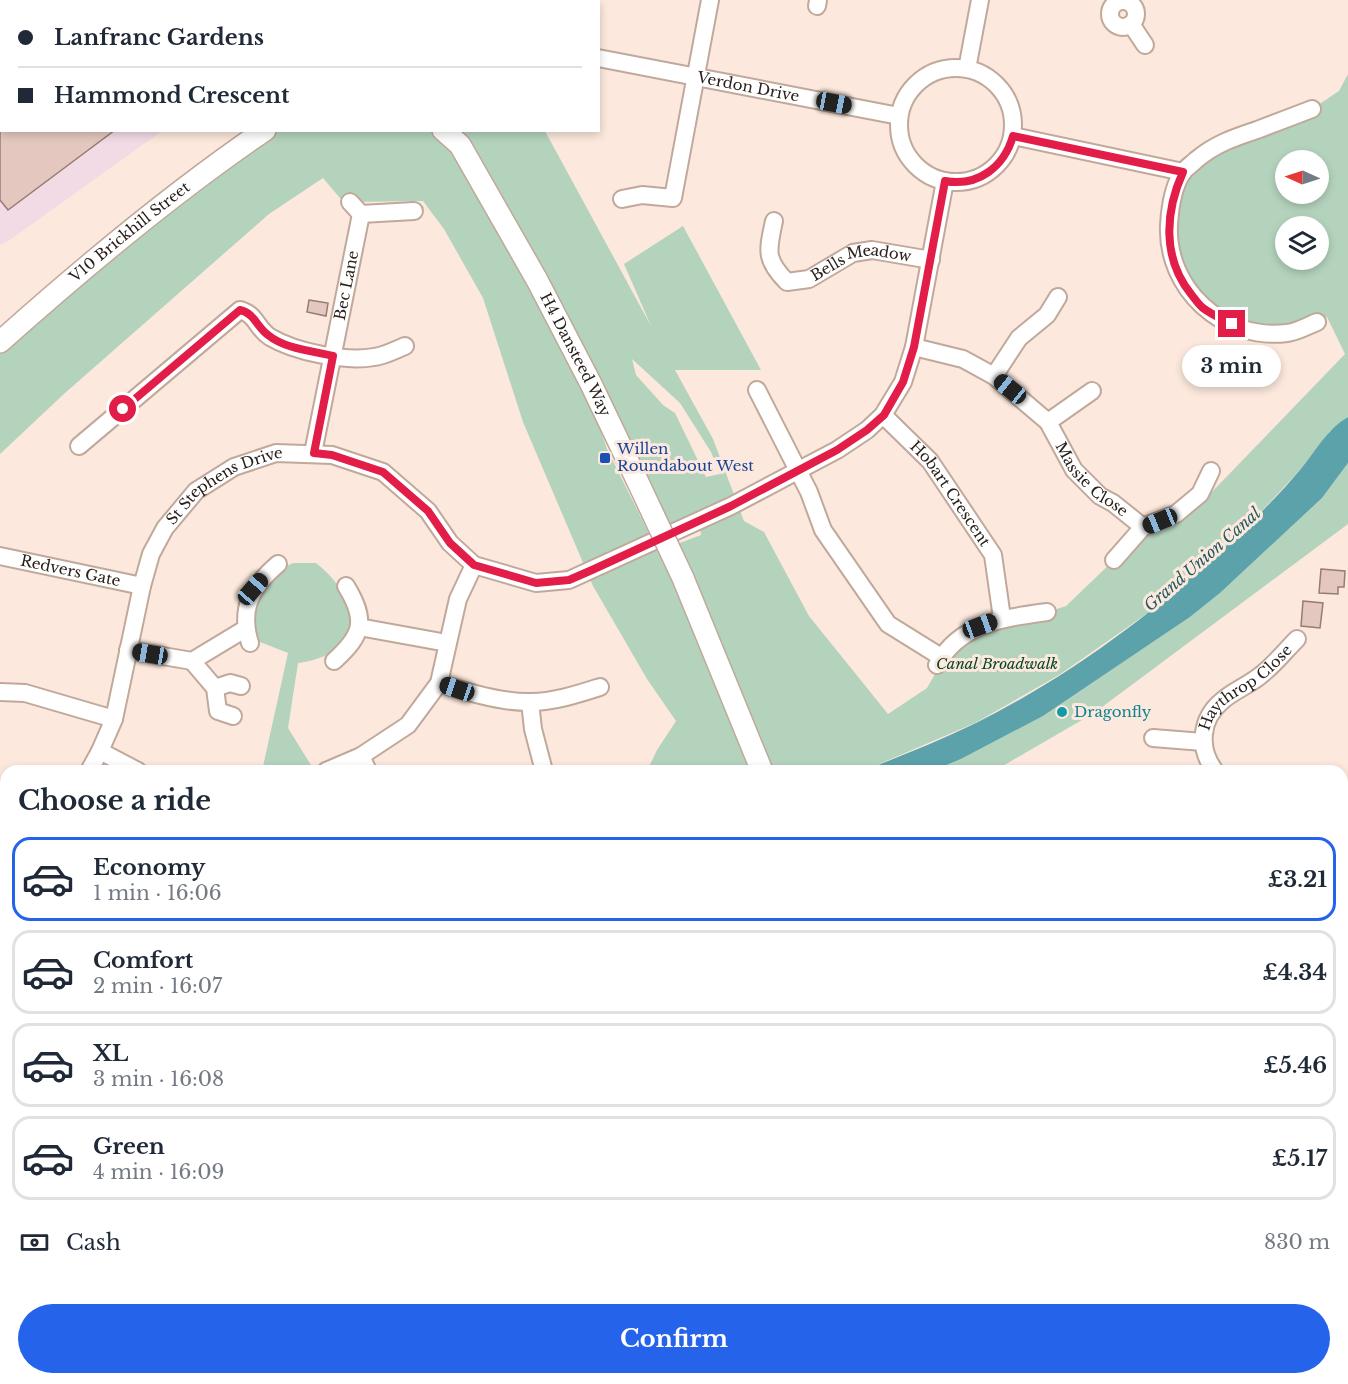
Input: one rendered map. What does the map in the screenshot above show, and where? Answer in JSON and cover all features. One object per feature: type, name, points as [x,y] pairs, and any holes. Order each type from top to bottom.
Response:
[{"type":"street","points":[[622,199],[642,195],[673,198],[710,0]]},
{"type":"street","points":[[967,69],[980,0]]},
{"type":"street","points":[[1115,2],[1111,9],[1112,21],[1123,27],[1131,24],[1145,45]]},
{"type":"street","name":"Verdon Drive","points":[[600,58],[899,116]]},
{"type":"street","points":[[949,68],[967,69],[987,77],[1004,93],[1013,115],[1013,136],[1005,156],[990,171],[968,182],[945,181],[926,174],[909,158],[900,136],[899,116],[911,90],[924,77],[949,68]]},
{"type":"street","points":[[1312,109],[1230,138],[1209,149],[1183,172],[1175,189],[1168,236],[1171,256],[1183,284],[1202,308],[1250,331],[1288,333],[1317,322]]},
{"type":"street","name":"V10 Brickhill Street","points":[[0,342],[61,288],[210,168],[262,132]]},
{"type":"street","points":[[1013,136],[1183,172]]},
{"type":"street","name":"H4 Dansteed Way","points":[[461,138],[591,384],[636,478],[683,578],[760,765]]},
{"type":"street","points":[[884,415],[903,382],[914,347],[945,181]]},
{"type":"street","name":"Bec Lane","points":[[314,453],[333,356],[355,208],[414,211]]},
{"type":"street","name":"Bells Meadow","points":[[774,220],[768,257],[777,272],[787,282],[809,279],[853,253],[872,250],[931,260]]},
{"type":"street","points":[[994,376],[1019,338],[1047,315],[1058,297]]},
{"type":"street","points":[[79,446],[240,310],[248,312],[268,335],[288,345],[333,356],[376,357],[405,346]]},
{"type":"street","name":"Massie Close","points":[[914,347],[963,359],[994,376],[1048,422],[1074,470],[1100,496],[1113,503],[1143,527]]},
{"type":"street","points":[[757,390],[809,492],[823,530],[888,624],[938,662],[955,642],[980,626],[1002,618],[1047,612]]},
{"type":"street","name":"Massie Close","points":[[1048,422],[1092,391]]},
{"type":"street","name":"St Stephens Drive","points":[[92,765],[114,719],[141,586],[151,554],[165,528],[196,492],[234,467],[276,453],[314,453],[332,455],[383,472],[428,511],[450,543],[474,565],[536,583],[569,580],[731,506],[837,450],[867,430],[884,415]]},
{"type":"street","name":"Hobart Crescent","points":[[884,415],[930,461],[993,555],[1002,618]]},
{"type":"street","name":"Massie Close","points":[[1114,560],[1143,527],[1176,514],[1200,494],[1211,471]]},
{"type":"street","name":"Redvers Gate","points":[[0,556],[141,586]]},
{"type":"street","points":[[128,650],[192,661],[248,636],[247,606],[253,589],[278,564]]},
{"type":"street","points":[[365,763],[408,725],[439,683],[458,599],[474,565]]},
{"type":"street","points":[[334,661],[352,646],[359,627],[358,605],[346,586]]},
{"type":"street","points":[[359,627],[447,643]]},
{"type":"street","name":"Haythrop Close","points":[[1210,765],[1203,742],[1206,721],[1221,702],[1261,675],[1297,639]]},
{"type":"street","points":[[192,661],[215,688],[219,711],[233,716]]},
{"type":"street","points":[[215,688],[230,683],[242,686]]},
{"type":"street","points":[[439,683],[474,695],[530,702],[571,696],[600,687]]},
{"type":"street","points":[[0,692],[26,693],[114,719]]},
{"type":"street","points":[[530,702],[533,729],[542,765]]},
{"type":"street","name":"Haythrop Close","points":[[1153,738],[1203,742]]},
{"type":"street","points":[[100,751],[127,765]]},
{"type":"shaded area","points":[[0,132],[161,132],[7,242],[0,245]]},
{"type":"green space","name":"Canal Broadwalk","points":[[1348,74],[1348,417],[1330,431],[1299,471],[1257,516],[1155,608],[1059,675],[975,723],[877,765],[650,765],[676,721],[647,679],[593,586],[523,422],[483,298],[444,229],[423,201],[350,202],[345,204],[323,178],[269,214],[65,393],[0,454],[0,342],[264,132],[438,132],[454,147],[527,277],[594,411],[607,449],[671,578],[727,712],[669,547],[701,535],[699,520],[663,535],[460,145],[461,132],[546,132],[651,326],[624,264],[683,226],[761,370],[675,370],[713,439],[744,521],[764,532],[809,616],[888,714],[927,688],[935,674],[936,667],[955,642],[1066,606],[1114,560],[1143,527],[1207,497],[1345,354],[1327,317],[1288,333],[1216,316],[1171,256],[1175,189],[1209,149],[1312,109],[1339,91]],"holes":[[[632,359],[680,403],[711,452],[720,474],[706,477],[675,413],[663,405],[636,375]]]},
{"type":"green space","points":[[1348,463],[1348,524],[1094,713],[1004,765],[946,765],[1043,716],[1190,617],[1220,593],[1322,498]]},
{"type":"green space","points":[[293,563],[316,563],[332,578],[343,593],[349,609],[350,624],[346,637],[336,649],[320,658],[298,663],[288,728],[311,765],[263,765],[288,653],[255,640],[250,606],[278,570]]},
{"type":"water","points":[[1348,417],[1348,463],[1322,498],[1220,593],[1190,617],[1043,716],[961,759],[946,765],[878,765],[976,723],[1010,705],[1108,643],[1169,596],[1265,509],[1292,480],[1328,434]]},
{"type":"building","points":[[0,132],[112,132],[8,210],[0,200]]},
{"type":"building","points":[[309,300],[328,303],[326,316],[307,312]]},
{"type":"building","points":[[1321,569],[1345,571],[1344,587],[1338,587],[1338,594],[1319,593]]},
{"type":"building","points":[[1303,601],[1323,603],[1320,628],[1301,626]]},
{"type":"place","name":"Willen Roundabout West","points":[[605,458]]},
{"type":"place","name":"Dragonfly","points":[[1062,712]]},
{"type":"route","points":[[123,409],[240,310],[248,312],[268,335],[288,345],[333,356],[314,453],[332,455],[383,472],[428,511],[450,543],[474,565],[536,583],[569,580],[731,506],[837,450],[867,430],[884,415],[903,382],[914,347],[945,181],[968,182],[980,178],[1005,156],[1013,136],[1183,172],[1175,189],[1170,214],[1168,236],[1171,256],[1183,284],[1202,308],[1232,324]]},
{"type":"water label","name":"Grand Union Canal","points":[[1202,559]]}]
